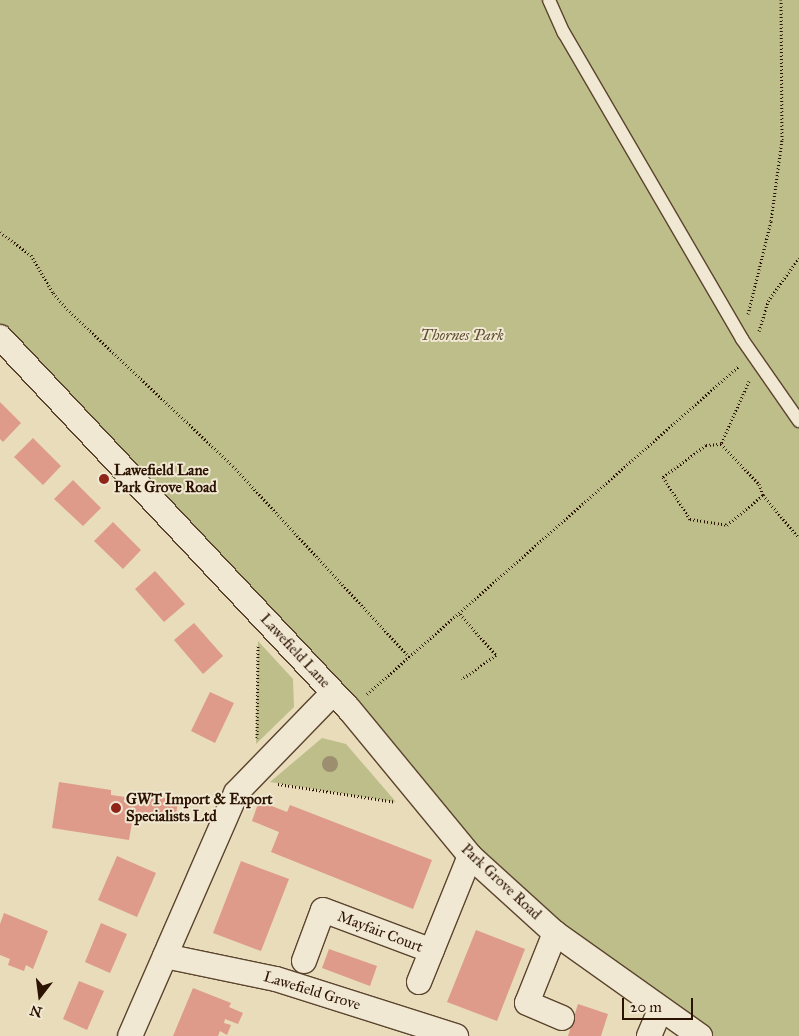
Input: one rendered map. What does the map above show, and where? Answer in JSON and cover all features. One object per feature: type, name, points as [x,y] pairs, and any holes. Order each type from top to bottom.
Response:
[{"type":"street","name":"Lawefield Lane","points":[[0,337],[341,701],[253,776],[236,793],[130,1036]]},
{"type":"street","name":"Park Grove Road","points":[[341,701],[470,856],[555,933],[660,1010],[700,1036]]},
{"type":"street","name":"Mayfair Court","points":[[419,982],[470,856]]},
{"type":"street","name":"Mayfair Court","points":[[304,962],[323,910],[432,951]]},
{"type":"street","points":[[555,933],[527,1003],[562,1018]]},
{"type":"street","name":"Lawefield Grove","points":[[165,956],[276,979],[456,1036]]},
{"type":"street","points":[[649,1036],[660,1010]]},
{"type":"lane","points":[[549,0],[564,33],[742,338],[799,421]]},
{"type":"path","points":[[742,338],[771,221],[782,140],[781,0]]},
{"type":"path","points":[[0,232],[31,255],[53,293],[67,309],[233,466],[410,658]]},
{"type":"path","points":[[721,444],[755,358],[768,301],[799,258]]},
{"type":"path","points":[[341,701],[410,658],[755,358]]},
{"type":"path","points":[[721,444],[706,445],[663,477],[690,519],[727,525],[763,495]]},
{"type":"path","points":[[721,444],[759,484],[763,495],[799,538]]},
{"type":"path","points":[[259,612],[253,776],[430,808]]},
{"type":"path","points":[[460,614],[496,655],[462,679]]},
{"type":"green space","name":"Thornes Park","points":[[0,0],[799,0],[799,1036],[700,1036],[555,933],[0,337]]},
{"type":"green space","points":[[258,641],[293,679],[294,707],[256,744]]},
{"type":"green space","points":[[322,738],[346,744],[396,802],[270,782]]},
{"type":"building","points":[[0,402],[21,423],[3,442],[0,439]]},
{"type":"building","points":[[33,438],[61,466],[43,485],[14,457]]},
{"type":"building","points":[[73,480],[101,508],[83,526],[54,499]]},
{"type":"building","points":[[113,522],[141,550],[123,569],[94,541]]},
{"type":"building","points":[[155,571],[185,604],[164,622],[135,589]]},
{"type":"building","points":[[194,623],[223,656],[203,674],[174,640]]},
{"type":"building","points":[[210,692],[234,703],[215,743],[191,731]]},
{"type":"building","name":"GWT Import & Export Specialists Ltd","points":[[59,782],[111,790],[111,795],[147,800],[148,795],[178,800],[175,823],[133,816],[129,840],[52,828]]},
{"type":"building","points":[[259,801],[287,812],[290,805],[432,860],[413,909],[271,852],[279,832],[252,821]]},
{"type":"building","points":[[117,856],[156,873],[137,917],[98,900]]},
{"type":"building","points":[[241,861],[289,879],[261,951],[213,933]]},
{"type":"building","points":[[4,913],[48,931],[33,969],[26,965],[24,971],[8,965],[10,959],[0,955],[0,924]]},
{"type":"building","points":[[101,923],[127,934],[110,973],[85,962]]},
{"type":"building","points":[[476,930],[525,949],[497,1021],[447,1002]]},
{"type":"building","points":[[329,949],[377,966],[370,986],[322,968]]},
{"type":"building","points":[[79,981],[104,991],[87,1030],[63,1019]]},
{"type":"building","points":[[193,988],[231,1003],[229,1007],[243,1013],[238,1024],[225,1019],[224,1023],[231,1025],[227,1035],[220,1031],[218,1036],[173,1036]]},
{"type":"building","points":[[578,1004],[608,1014],[601,1036],[568,1036]]},
{"type":"place","name":"Lawefield Lane Park Grove Road","points":[[104,479]]},
{"type":"place","name":"GWT Import & Export Specialists Ltd","points":[[116,808]]}]
